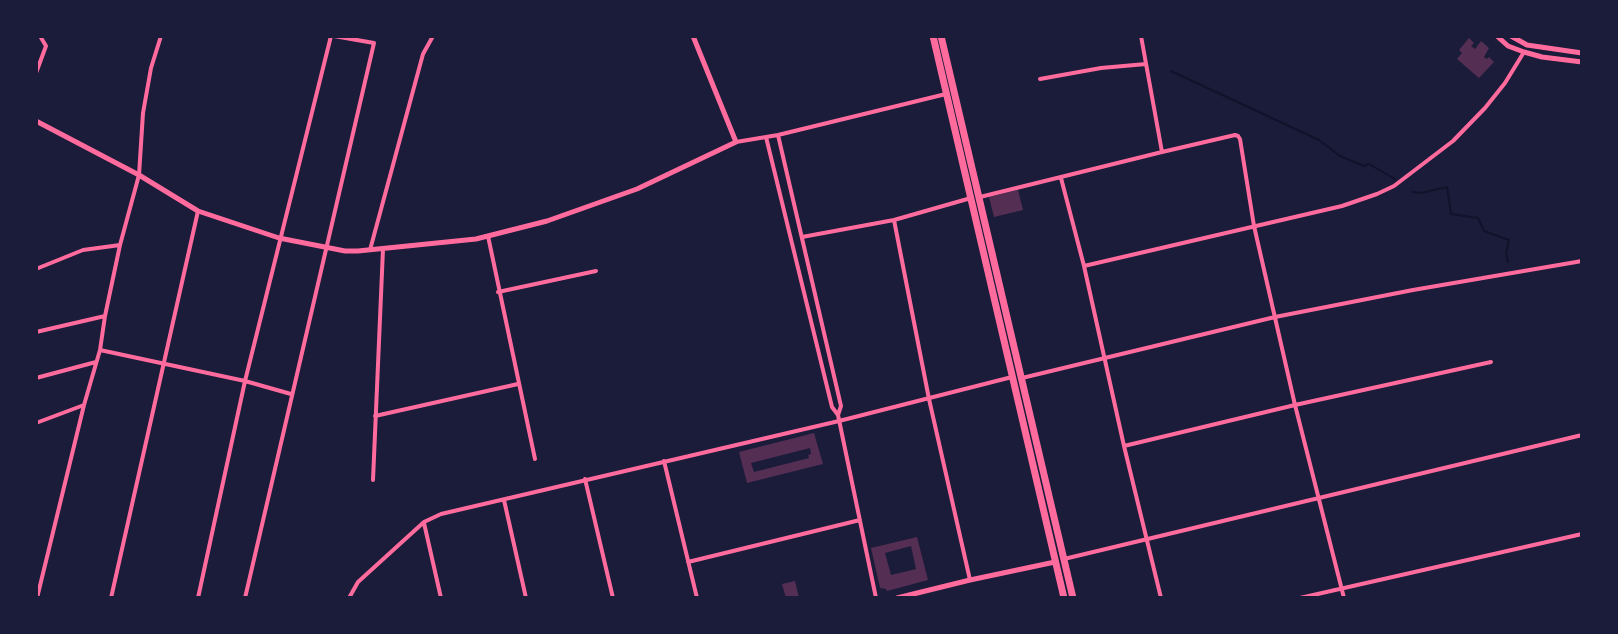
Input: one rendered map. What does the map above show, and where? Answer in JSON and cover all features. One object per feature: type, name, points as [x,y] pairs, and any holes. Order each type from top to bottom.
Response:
[{"type":"main road","points":[[933,36],[1022,378],[1073,598]]},
{"type":"main road","points":[[941,36],[1013,377],[1064,598]]},
{"type":"street","points":[[36,74],[46,46],[40,36]]},
{"type":"street","points":[[37,598],[84,405],[100,350],[120,245],[139,175],[143,113],[161,36]]},
{"type":"street","points":[[198,598],[279,238],[333,36],[374,43],[245,598]]},
{"type":"street","points":[[370,250],[423,54],[433,36]]},
{"type":"street","points":[[693,36],[736,142]]},
{"type":"street","points":[[1141,36],[1162,152]]},
{"type":"street","points":[[1497,36],[1508,46],[1524,52],[1542,57],[1582,62]]},
{"type":"street","points":[[1511,36],[1527,45],[1582,53]]},
{"type":"street","points":[[1083,266],[1342,206],[1394,186],[1453,141],[1505,83],[1524,52]]},
{"type":"street","points":[[1040,79],[1101,68],[1146,64]]},
{"type":"street","points":[[36,121],[139,175],[198,211],[279,238],[345,251],[383,249],[488,236],[547,221],[637,189],[736,142],[778,135],[947,94]]},
{"type":"street","points":[[778,135],[841,406],[838,418]]},
{"type":"street","points":[[802,237],[894,220],[1162,152],[1238,136],[1254,226],[1295,405],[1344,598]]},
{"type":"street","points":[[766,137],[832,407],[838,418],[876,598]]},
{"type":"street","points":[[1061,178],[1161,598]]},
{"type":"street","points":[[111,598],[198,211]]},
{"type":"street","points":[[894,220],[929,399],[970,579]]},
{"type":"street","points":[[488,236],[535,459]]},
{"type":"street","points":[[36,269],[83,250],[120,245]]},
{"type":"street","points":[[373,480],[383,249]]},
{"type":"street","points":[[1022,378],[1275,317],[1582,261]]},
{"type":"street","points":[[498,292],[596,271]]},
{"type":"street","points":[[36,332],[105,316]]},
{"type":"street","points":[[100,350],[164,362],[291,394]]},
{"type":"street","points":[[36,378],[97,362]]},
{"type":"street","points":[[1124,446],[1295,405],[1491,362]]},
{"type":"street","points":[[350,598],[358,582],[424,522],[441,514],[838,418],[929,399],[1013,377]]},
{"type":"street","points":[[375,416],[518,384]]},
{"type":"street","points":[[36,423],[84,405]]},
{"type":"street","points":[[1064,559],[1582,435]]},
{"type":"street","points":[[664,461],[697,598]]},
{"type":"street","points":[[585,479],[613,598]]},
{"type":"street","points":[[504,500],[526,598]]},
{"type":"street","points":[[688,562],[860,520]]},
{"type":"street","points":[[424,522],[441,598]]},
{"type":"street","points":[[1300,598],[1582,534]]},
{"type":"street","points":[[897,598],[970,579],[1055,562]]},
{"type":"building","points":[[1469,38],[1474,43],[1471,46],[1475,49],[1481,41],[1489,48],[1484,57],[1487,59],[1489,57],[1494,62],[1479,78],[1457,59],[1462,53],[1459,50]]},
{"type":"building","points":[[1018,190],[1023,210],[994,217],[989,197]]},
{"type":"building","points":[[814,433],[823,464],[747,483],[739,452]],"holes":[[[810,448],[811,454],[808,455],[809,458],[754,472],[751,463]]]},
{"type":"building","points":[[917,537],[928,580],[887,591],[880,588],[871,548]],"holes":[[[911,546],[916,569],[891,575],[885,553]]]},
{"type":"building","points":[[795,581],[799,598],[786,598],[782,584]]},
{"type":"waterway","points":[[1171,71],[1319,140],[1340,156],[1364,166],[1369,164],[1395,179]]},
{"type":"waterway","points":[[1412,192],[1421,193],[1447,187],[1451,214],[1478,218],[1484,231],[1509,240],[1506,253],[1508,262]]}]
